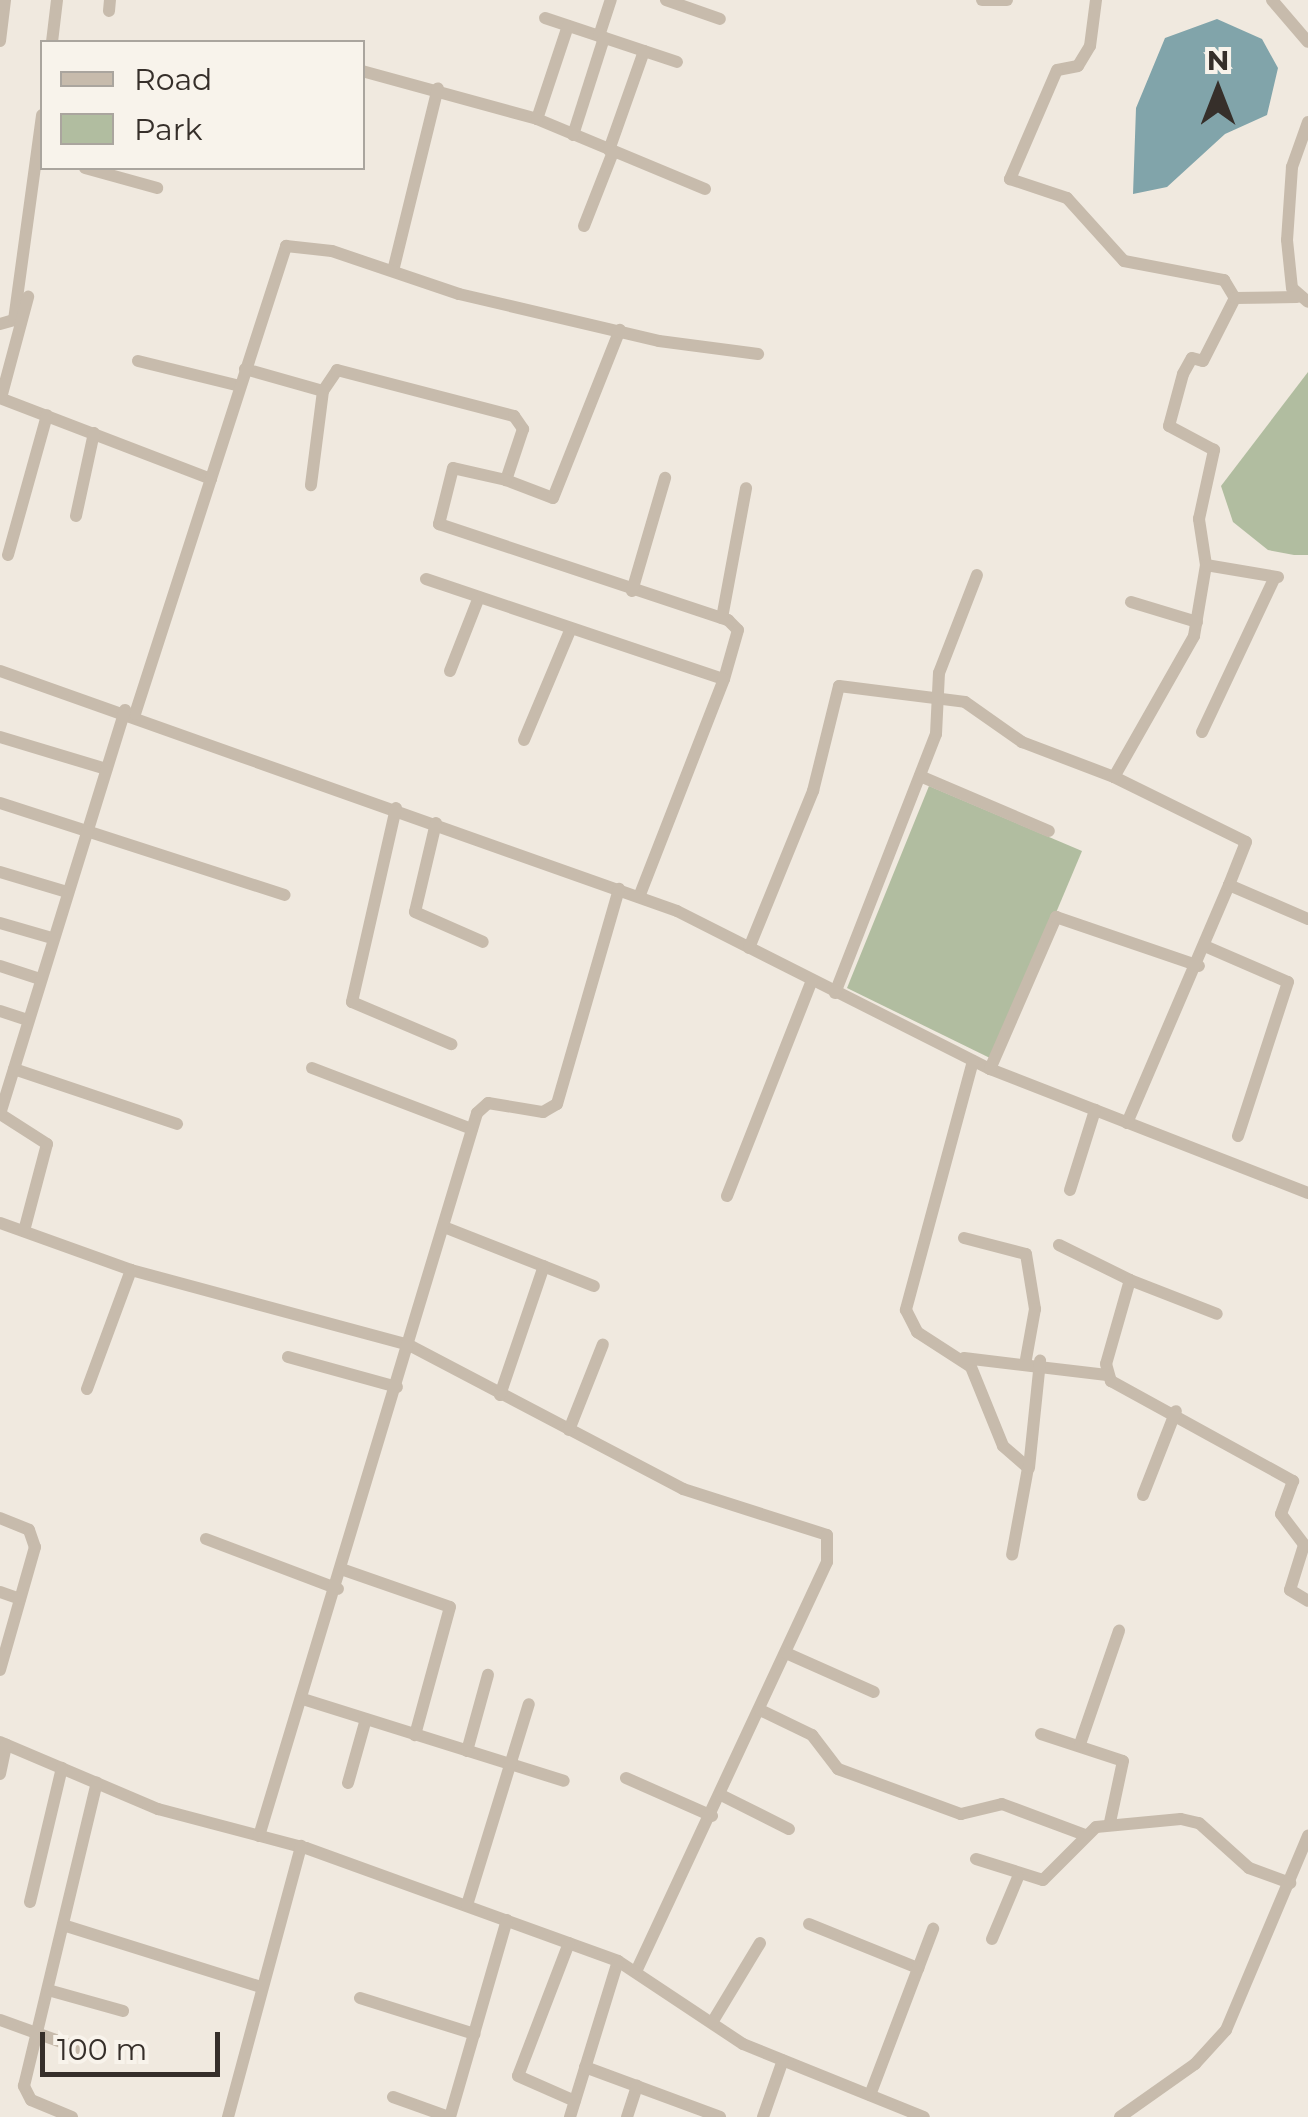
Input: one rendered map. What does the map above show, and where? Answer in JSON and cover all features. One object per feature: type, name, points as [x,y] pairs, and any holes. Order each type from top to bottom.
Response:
[{"type":"street","points":[[0,42],[5,0]]},
{"type":"street","points":[[52,40],[57,0]]},
{"type":"street","points":[[572,136],[611,0]]},
{"type":"street","points":[[666,0],[720,19]]},
{"type":"street","points":[[982,0],[1007,0]]},
{"type":"street","points":[[1096,0],[1090,46],[1078,66],[1056,70],[1010,179],[1067,198],[1124,261],[1224,280],[1235,298]]},
{"type":"street","points":[[1272,0],[1308,42]]},
{"type":"street","points":[[545,18],[676,62]]},
{"type":"street","points":[[537,119],[568,26]]},
{"type":"street","points":[[584,226],[644,52]]},
{"type":"street","points":[[365,71],[438,88],[537,119],[705,189]]},
{"type":"street","points":[[393,271],[438,88]]},
{"type":"street","points":[[1235,298],[1302,299],[1287,240],[1292,167],[1308,122]]},
{"type":"street","points":[[40,155],[0,398],[210,479]]},
{"type":"street","points":[[92,170],[157,188]]},
{"type":"street","points":[[24,1232],[46,1144],[0,1120],[8,1076],[106,769],[130,712],[286,246],[620,330],[758,354]]},
{"type":"street","points":[[10,325],[28,297]]},
{"type":"street","points":[[1114,777],[1197,622],[1206,565],[1199,518],[1214,450],[1168,421],[1183,374],[1192,358],[1203,361],[1235,298]]},
{"type":"street","points":[[620,330],[562,492],[548,497],[506,480],[453,468],[439,524],[722,618],[738,630],[724,679],[639,896]]},
{"type":"street","points":[[138,361],[240,386]]},
{"type":"street","points":[[245,369],[323,391]]},
{"type":"street","points":[[311,484],[323,391],[337,370],[514,416],[524,424],[506,480]]},
{"type":"street","points":[[8,555],[47,414]]},
{"type":"street","points":[[76,516],[94,433]]},
{"type":"street","points":[[632,591],[665,478]]},
{"type":"street","points":[[722,618],[746,488]]},
{"type":"street","points":[[1202,732],[1276,578],[1206,565]]},
{"type":"street","points":[[836,993],[920,776],[940,703],[939,673],[978,575]]},
{"type":"street","points":[[426,579],[724,679]]},
{"type":"street","points":[[450,671],[479,596]]},
{"type":"street","points":[[1131,602],[1197,622]]},
{"type":"street","points":[[524,740],[572,628]]},
{"type":"street","points":[[0,671],[130,712],[639,896],[990,1069],[1308,1193]]},
{"type":"street","points":[[749,948],[813,791],[839,686],[940,703],[971,704],[1022,742],[1114,777],[1246,842],[1199,966],[1127,1123]]},
{"type":"street","points":[[0,736],[106,769]]},
{"type":"street","points":[[920,776],[1050,832]]},
{"type":"street","points":[[0,802],[284,895]]},
{"type":"street","points":[[396,808],[352,1002],[451,1044]]},
{"type":"street","points":[[436,823],[415,912],[482,942]]},
{"type":"street","points":[[0,872],[66,892]]},
{"type":"street","points":[[1228,886],[1308,919]]},
{"type":"street","points":[[259,1836],[306,1700],[472,1129],[488,1104],[543,1112],[556,1104],[619,890]]},
{"type":"street","points":[[990,1069],[1056,917],[1199,966]]},
{"type":"street","points":[[0,923],[52,938]]},
{"type":"street","points":[[1207,947],[1288,982],[1238,1136]]},
{"type":"street","points":[[0,966],[40,979]]},
{"type":"street","points":[[727,1196],[812,980]]},
{"type":"street","points":[[0,1011],[28,1020]]},
{"type":"street","points":[[973,1061],[906,1295],[918,1332],[964,1358],[1033,1360],[1107,1375],[1176,1411],[1302,1492],[1282,1514],[1304,1545],[1290,1590],[1308,1601]]},
{"type":"street","points":[[312,1068],[472,1129]]},
{"type":"street","points":[[8,1076],[177,1124]]},
{"type":"street","points":[[1070,1190],[1095,1110]]},
{"type":"street","points":[[0,1223],[131,1270],[410,1345],[698,1495],[827,1535],[830,1552],[722,1795],[636,1971]]},
{"type":"street","points":[[444,1227],[594,1286]]},
{"type":"street","points":[[964,1238],[1026,1254],[1035,1309],[1028,1468],[1012,1554]]},
{"type":"street","points":[[1059,1246],[1130,1280],[1217,1314]]},
{"type":"street","points":[[500,1395],[544,1266]]},
{"type":"street","points":[[87,1389],[131,1270]]},
{"type":"street","points":[[1107,1375],[1130,1280]]},
{"type":"street","points":[[569,1430],[603,1344]]},
{"type":"street","points":[[288,1357],[398,1386]]},
{"type":"street","points":[[964,1358],[1003,1446],[1028,1468]]},
{"type":"street","points":[[1143,1495],[1176,1411]]},
{"type":"street","points":[[0,1518],[34,1538],[0,1670]]},
{"type":"street","points":[[206,1539],[338,1589]]},
{"type":"street","points":[[344,1570],[450,1607],[416,1734]]},
{"type":"street","points":[[0,1592],[20,1599]]},
{"type":"street","points":[[1080,1744],[1118,1631]]},
{"type":"street","points":[[786,1652],[874,1692]]},
{"type":"street","points":[[467,1751],[488,1674]]},
{"type":"street","points":[[306,1700],[564,1781]]},
{"type":"street","points":[[467,1904],[529,1704]]},
{"type":"street","points":[[760,1710],[812,1734],[838,1769],[961,1814],[1002,1804],[1085,1835]]},
{"type":"street","points":[[348,1783],[366,1719]]},
{"type":"street","points":[[1041,1734],[1123,1761],[1110,1822]]},
{"type":"street","points":[[0,1774],[3,1743],[97,1783],[301,1846],[467,1904],[618,1961],[713,2022],[783,2060],[924,2117]]},
{"type":"street","points":[[30,1902],[62,1768]]},
{"type":"street","points":[[626,1778],[712,1816]]},
{"type":"street","points":[[72,2117],[26,2094],[37,2032],[97,1783]]},
{"type":"street","points":[[722,1795],[789,1829]]},
{"type":"street","points":[[976,1859],[1018,1878],[1043,1880],[1085,1835],[1110,1822],[1199,1823],[1239,1862],[1290,1883]]},
{"type":"street","points":[[1120,2117],[1196,2064],[1226,2030],[1307,1840]]},
{"type":"street","points":[[228,2117],[258,1986],[301,1846]]},
{"type":"street","points":[[992,1940],[1018,1878]]},
{"type":"street","points":[[393,2098],[450,2117],[507,1920]]},
{"type":"street","points":[[809,1924],[918,1968]]},
{"type":"street","points":[[63,1925],[258,1986]]},
{"type":"street","points":[[870,2095],[933,1930]]},
{"type":"street","points":[[569,1943],[518,2076],[575,2101]]},
{"type":"street","points":[[713,2022],[760,1943]]},
{"type":"street","points":[[570,2117],[618,1961]]},
{"type":"street","points":[[48,1990],[122,2011]]},
{"type":"street","points":[[360,1998],[474,2034]]},
{"type":"street","points":[[0,2020],[81,2049]]},
{"type":"street","points":[[763,2117],[783,2060]]},
{"type":"street","points":[[586,2067],[720,2117]]},
{"type":"street","points":[[626,2117],[637,2086]]},
{"type":"green space","points":[[1308,372],[1308,555],[1294,555],[1268,550],[1233,522],[1221,486]]},
{"type":"green space","points":[[929,786],[1082,851],[994,1060],[847,988]]},
{"type":"water","points":[[1217,19],[1262,39],[1278,68],[1267,115],[1225,134],[1167,187],[1133,194],[1136,108],[1165,38]]}]
